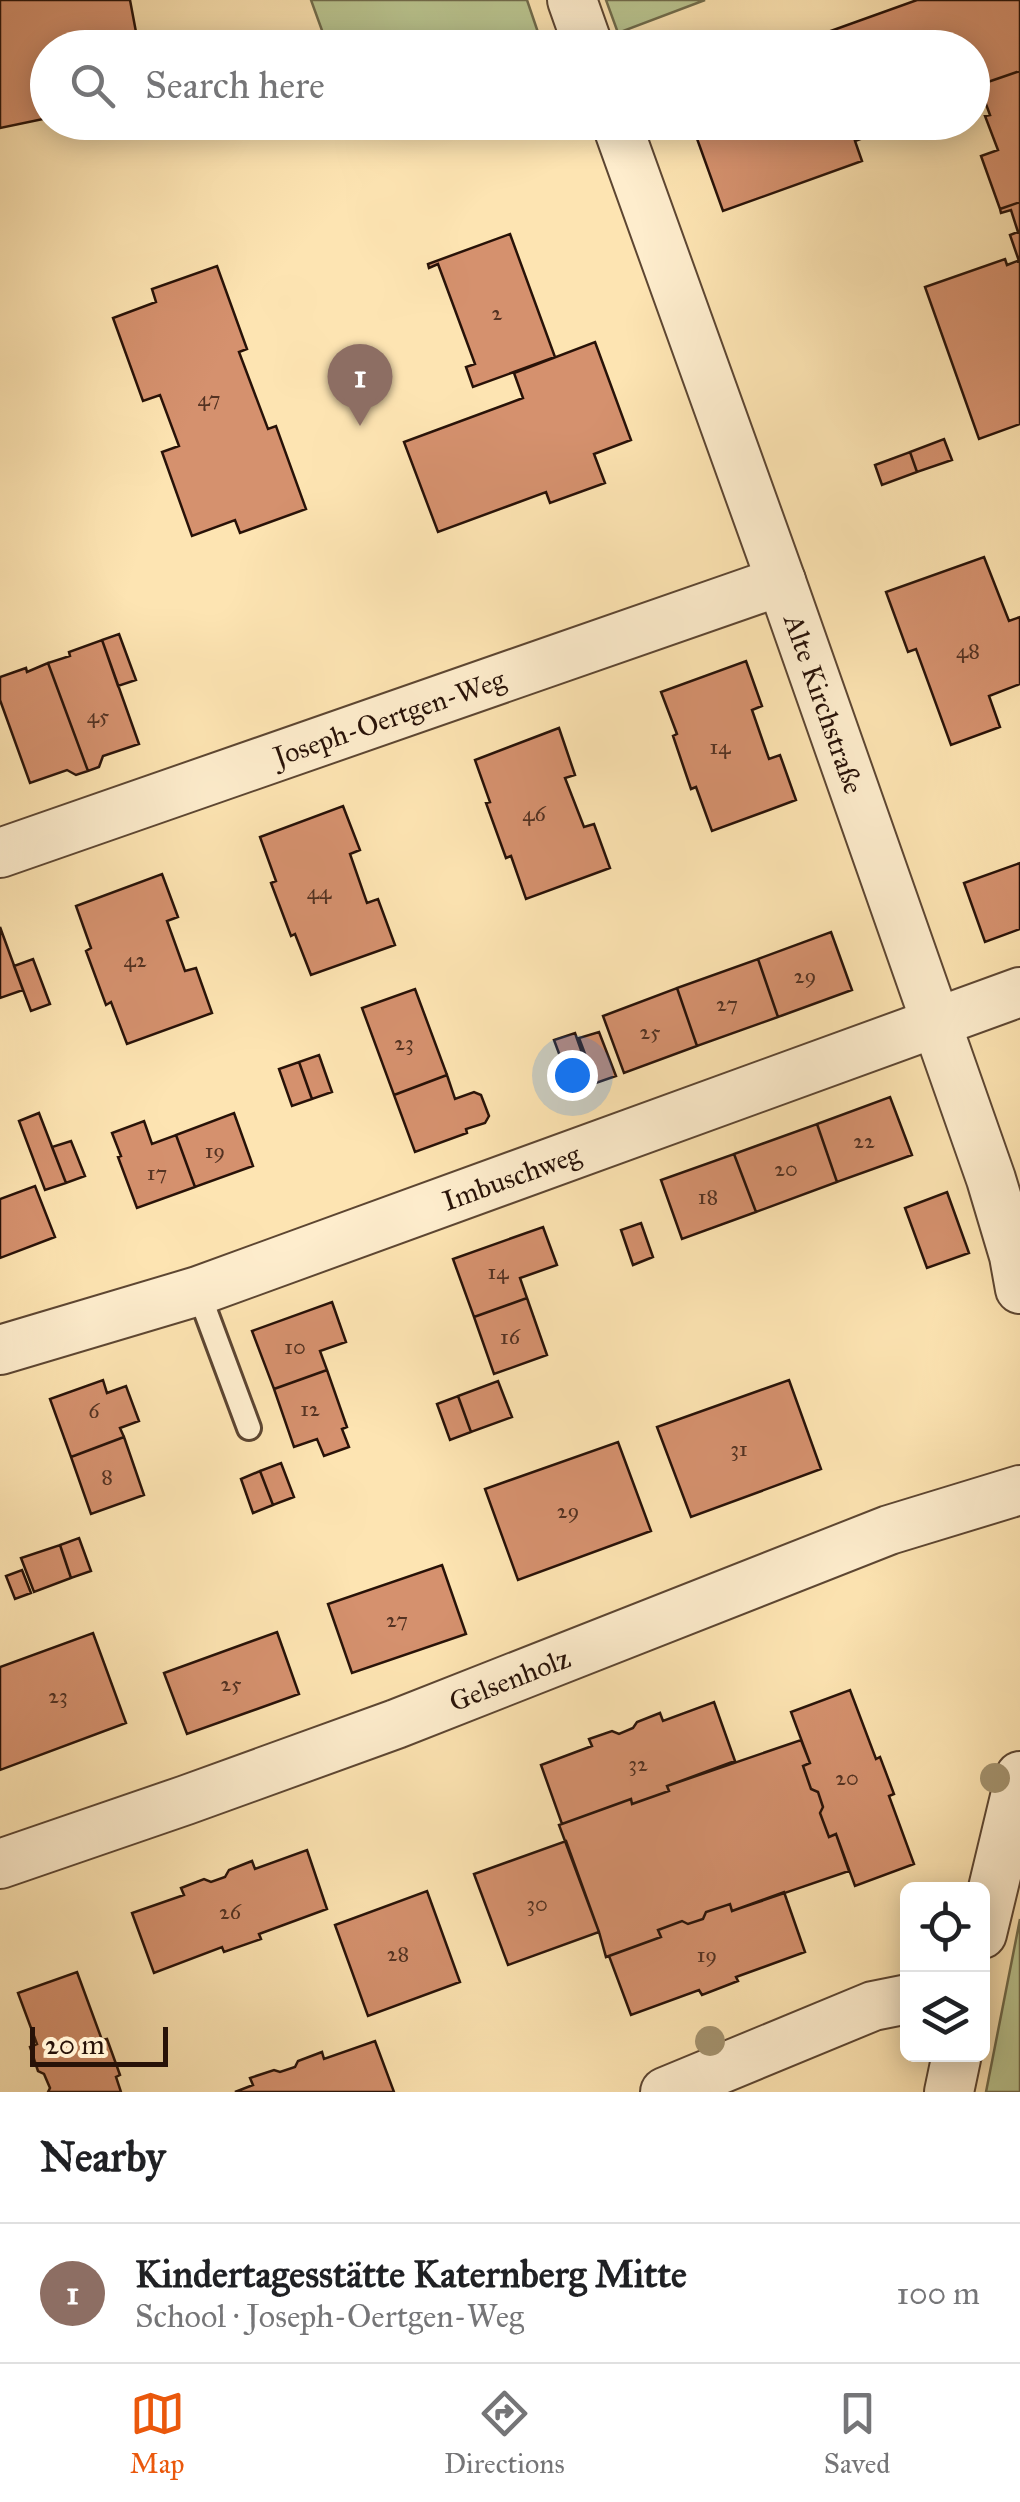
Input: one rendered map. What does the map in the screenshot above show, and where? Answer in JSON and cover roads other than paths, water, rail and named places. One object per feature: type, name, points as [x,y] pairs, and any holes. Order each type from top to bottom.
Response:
[{"type":"street","points":[[572,0],[583,30]]},
{"type":"street","name":"Alte Kirchstraße","points":[[622,140],[991,1179],[1020,1289]]},
{"type":"street","name":"Joseph-Oertgen-Weg","points":[[0,852],[781,582]]},
{"type":"street","name":"Imbuschweg","points":[[0,1350],[198,1291],[1020,992]]},
{"type":"street","name":"Gelsenholz","points":[[0,1864],[396,1724],[889,1530],[1020,1490]]},
{"type":"street","points":[[990,1901],[1020,1776]]},
{"type":"street","points":[[665,2092],[873,2006],[900,2001]]},
{"type":"street","points":[[949,2092],[955,2062]]},
{"type":"lane","points":[[198,1291],[249,1428]]},
{"type":"place","name":"Kindertagesstätte Katernberg Mitte","points":[[360,426]]}]
